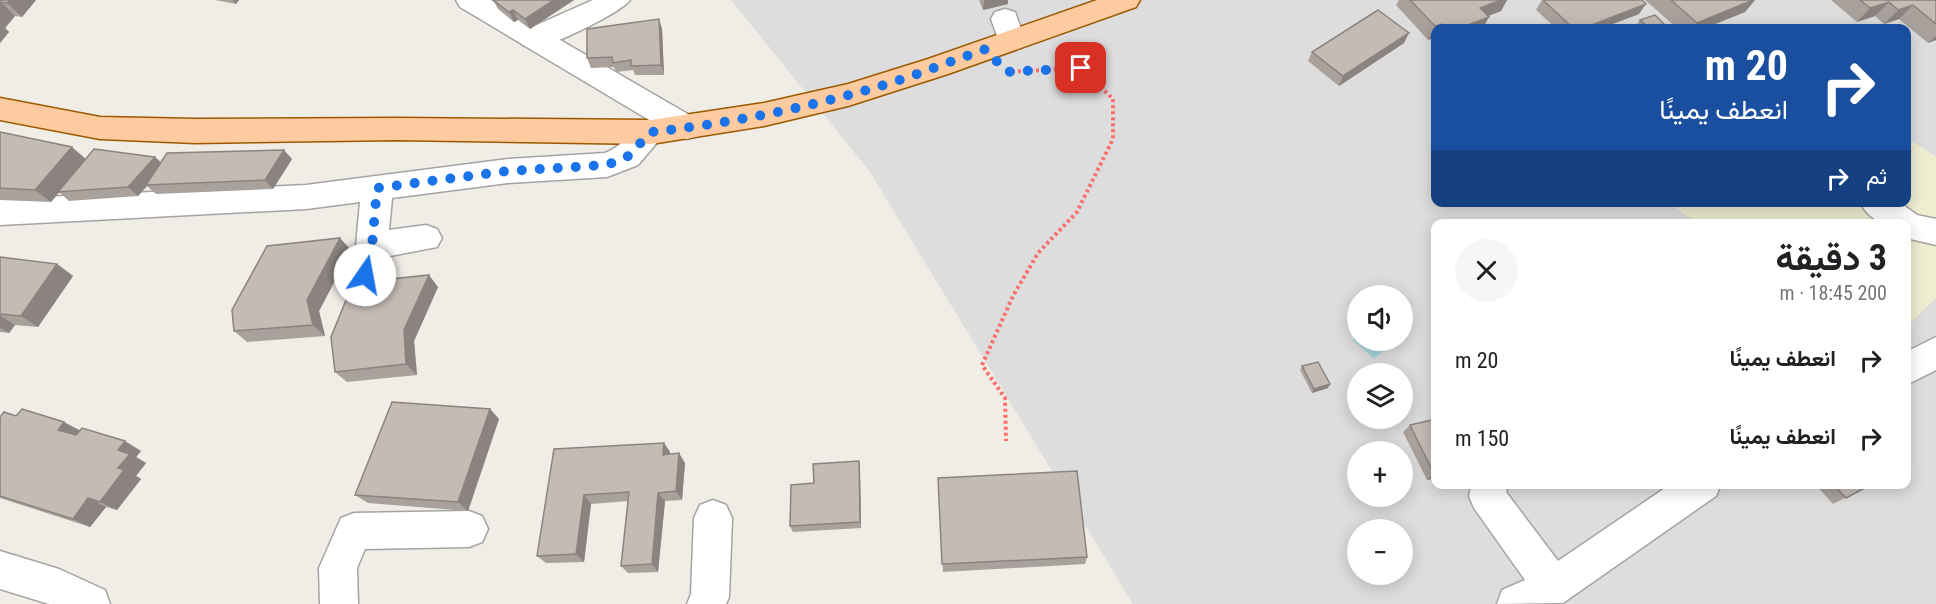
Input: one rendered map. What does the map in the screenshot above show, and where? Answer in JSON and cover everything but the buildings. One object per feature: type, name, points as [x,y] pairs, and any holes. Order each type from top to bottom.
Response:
[{"type":"main road","points":[[0,110],[100,128],[183,131],[651,132],[687,128],[784,110],[874,88],[1001,36],[1126,0]]},
{"type":"street","points":[[470,0],[687,128]]},
{"type":"street","points":[[533,38],[574,22],[616,0]]},
{"type":"street","points":[[0,212],[306,197],[508,171],[607,165],[627,157],[651,132]]},
{"type":"street","points":[[377,188],[369,260],[426,238]]},
{"type":"street","points":[[1882,207],[1899,219]]},
{"type":"street","points":[[1911,226],[1936,232]]},
{"type":"street","points":[[1911,367],[1936,352]]},
{"type":"street","points":[[1489,489],[1487,496],[1552,586]]},
{"type":"street","points":[[1516,604],[1552,586],[1696,489]]},
{"type":"street","points":[[706,604],[710,597],[713,518]]},
{"type":"street","points":[[339,604],[338,568],[354,531],[468,529]]},
{"type":"street","points":[[0,570],[59,588],[91,604]]},
{"type":"path","points":[[1001,36],[1006,72],[1081,68],[1113,99],[1113,139],[1077,212],[1038,253],[1013,297],[982,365],[1005,398],[1006,441]]},
{"type":"shaded area","points":[[731,0],[1936,0],[1936,604],[1133,604],[870,172]]},
{"type":"green space","points":[[1911,141],[1936,157],[1936,298],[1911,322],[1911,219],[1692,219],[1675,207],[1911,207]]},
{"type":"water","points":[[1365,351],[1384,351],[1374,359]]},
{"type":"route","points":[[365,275],[372,246],[377,188],[508,171],[607,165],[627,157],[651,132],[687,128],[784,110],[874,88],[986,49],[1006,72],[1081,68]]}]
